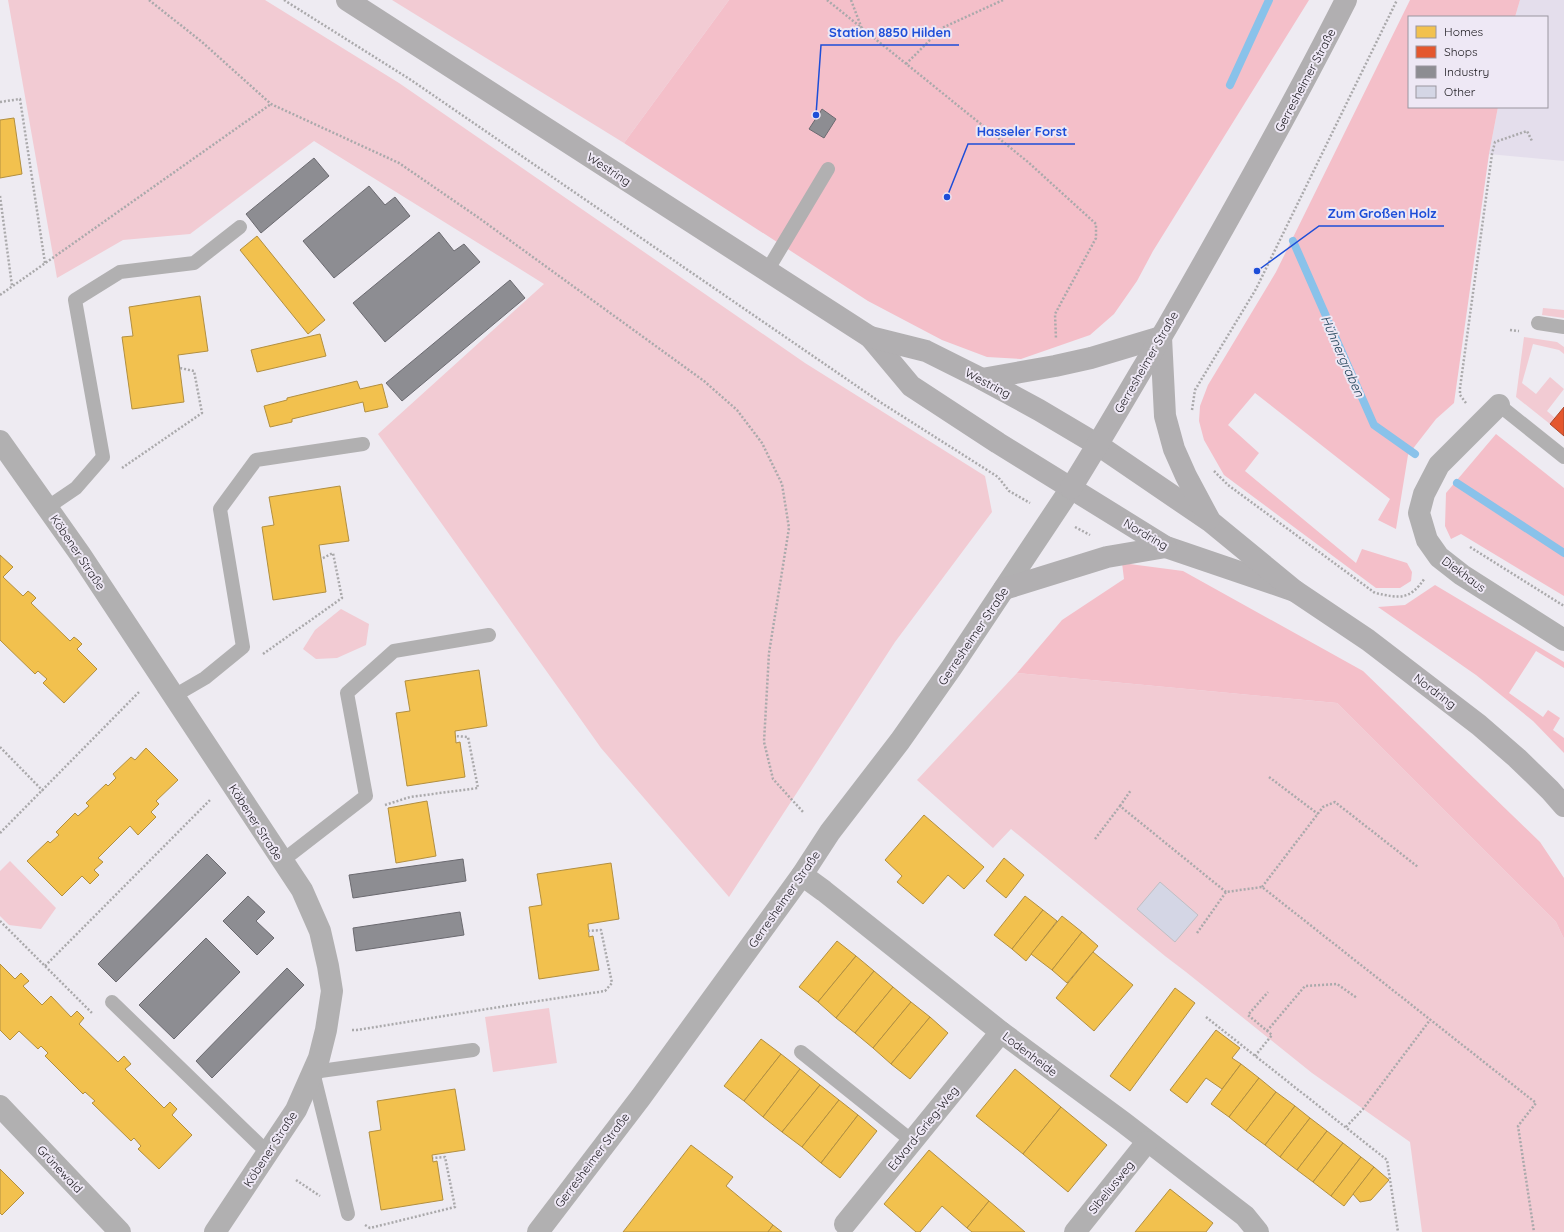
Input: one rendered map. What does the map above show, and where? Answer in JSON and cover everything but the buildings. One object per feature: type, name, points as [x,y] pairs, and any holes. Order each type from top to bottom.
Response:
[{"type":"main road","name":"Westring","points":[[347,0],[870,337],[911,386],[1071,488]]},
{"type":"main road","name":"Gerresheimer Straße","points":[[1071,488],[1098,445],[1219,238],[1302,88],[1346,0]]},
{"type":"main road","name":"Westring","points":[[870,337],[926,351],[1039,410],[1098,445]]},
{"type":"main road","points":[[982,379],[1091,358],[1161,337],[1165,416],[1174,449],[1186,476],[1211,522]]},
{"type":"main road","name":"Nordring","points":[[1098,445],[1211,522],[1295,590],[1368,640],[1479,724],[1518,758],[1564,806]]},
{"type":"main road","name":"Nordring","points":[[1071,488],[1166,547],[1295,590]]},
{"type":"main road","points":[[1004,589],[1107,558],[1166,547]]},
{"type":"street","name":"Diekhaus","points":[[1499,405],[1439,465],[1424,494],[1419,513],[1427,540],[1439,557],[1462,575],[1564,640]]},
{"type":"street","name":"Köbener Straße","points":[[0,441],[48,507],[302,890],[320,930],[332,991],[326,1030],[319,1058],[296,1110],[215,1232]]},
{"type":"street","name":"Gerresheimer Straße","points":[[538,1232],[641,1096],[802,875],[830,832],[935,692],[1071,488]]},
{"type":"street","name":"Lodenheide","points":[[802,875],[1001,1032],[1245,1216],[1258,1232]]},
{"type":"street","name":"Edvard-Grieg-Weg","points":[[845,1224],[1001,1032]]},
{"type":"street","name":"Grünewald","points":[[0,1106],[120,1232]]},
{"type":"street","name":"Sibeliusweg","points":[[1075,1232],[1147,1142]]},
{"type":"lane","points":[[767,271],[828,169]]},
{"type":"lane","points":[[48,507],[76,488],[103,457],[75,300],[120,272],[194,263],[240,227]]},
{"type":"lane","points":[[1538,322],[1564,327]]},
{"type":"lane","points":[[1499,405],[1564,457]]},
{"type":"lane","points":[[174,696],[205,678],[243,647],[220,509],[256,460],[363,444]]},
{"type":"lane","points":[[282,861],[366,796],[347,693],[394,651],[489,635]]},
{"type":"lane","points":[[112,1002],[268,1153]]},
{"type":"lane","points":[[348,1214],[313,1072],[473,1050]]},
{"type":"lane","points":[[800,1052],[912,1141]]},
{"type":"path","points":[[149,0],[202,42],[271,104],[399,163],[479,218],[704,381],[737,410],[762,443],[782,484],[789,528],[769,653],[764,742],[773,779],[804,813]]},
{"type":"path","points":[[284,0],[411,80],[880,402],[998,477],[1009,492]]},
{"type":"path","points":[[827,0],[1028,162],[1096,224],[1096,238],[1055,314],[1056,345]]},
{"type":"path","points":[[851,0],[862,29]]},
{"type":"path","points":[[906,64],[942,28],[1002,0]]},
{"type":"path","points":[[1191,412],[1195,390],[1256,289],[1397,0]]},
{"type":"path","points":[[0,102],[20,99],[45,263]]},
{"type":"path","points":[[0,295],[271,104]]},
{"type":"path","points":[[1468,407],[1460,395],[1460,388],[1493,148],[1495,142],[1527,131],[1532,141]]},
{"type":"path","points":[[0,196],[12,286]]},
{"type":"path","points":[[119,470],[202,412],[194,371],[180,368]]},
{"type":"path","points":[[1213,470],[1228,485],[1375,593],[1394,597],[1405,597],[1418,589],[1427,575]]},
{"type":"path","points":[[1470,546],[1564,606]]},
{"type":"path","points":[[258,658],[342,598],[333,553],[321,559]]},
{"type":"path","points":[[0,833],[144,687]]},
{"type":"path","points":[[379,807],[410,797],[478,788],[468,737],[455,736]]},
{"type":"path","points":[[0,747],[43,791]]},
{"type":"path","points":[[1269,777],[1318,814]]},
{"type":"path","points":[[1095,839],[1132,790]]},
{"type":"path","points":[[0,921],[45,966],[211,799]]},
{"type":"path","points":[[1197,933],[1226,892],[1262,886],[1323,807],[1335,802],[1418,867]]},
{"type":"path","points":[[1120,806],[1226,892]]},
{"type":"path","points":[[1262,886],[1536,1104],[1518,1126],[1534,1232]]},
{"type":"path","points":[[349,1030],[358,1030],[605,991],[612,983],[601,930],[588,931]]},
{"type":"path","points":[[1267,1031],[1305,986],[1337,984],[1357,998]]},
{"type":"path","points":[[1255,1056],[1272,1035],[1248,1015],[1268,992]]},
{"type":"path","points":[[1206,1017],[1388,1160],[1398,1232]]},
{"type":"path","points":[[1346,1127],[1363,1109],[1430,1020]]},
{"type":"path","points":[[296,1180],[370,1228],[455,1207],[445,1157],[433,1158]]},
{"type":"shaded area","points":[[8,0],[265,0],[399,83],[805,363],[985,476],[992,512],[895,642],[729,897],[601,748],[378,434],[544,284],[314,141],[190,234],[123,240],[57,278]]},
{"type":"shaded area","points":[[392,0],[729,0],[624,143]]},
{"type":"shaded area","points":[[729,0],[1309,0],[1153,251],[1137,281],[1114,314],[1090,335],[1021,359],[987,357],[942,340],[868,301],[624,143]]},
{"type":"shaded area","points":[[1410,0],[1520,0],[1515,16],[1408,16],[1408,108],[1498,108],[1489,154],[1454,403],[1436,419],[1408,455],[1396,529],[1378,520],[1390,499],[1255,393],[1228,425],[1259,453],[1245,471],[1356,563],[1362,549],[1407,563],[1412,572],[1411,581],[1400,588],[1376,588],[1224,475],[1204,440],[1199,421],[1200,406],[1208,385],[1276,272]]},
{"type":"shaded area","points":[[1520,0],[1564,0],[1564,161],[1489,154],[1498,108],[1548,108],[1548,16],[1515,16]]},
{"type":"shaded area","points":[[1543,308],[1564,310],[1564,318],[1542,315]]},
{"type":"shaded area","points":[[1524,337],[1557,342],[1564,347],[1564,354],[1559,350],[1533,344],[1522,383],[1536,394],[1550,377],[1564,389],[1547,411],[1555,418],[1550,424],[1516,397]]},
{"type":"shaded area","points":[[1496,434],[1564,488],[1564,596],[1461,534],[1451,539],[1445,526],[1446,493]]},
{"type":"shaded area","points":[[1122,563],[1183,571],[1363,671],[1540,842],[1564,878],[1564,939],[1556,922],[1337,703],[1017,673],[1062,620],[1124,579]]},
{"type":"shaded area","points":[[1435,585],[1564,662],[1564,668],[1536,651],[1509,693],[1543,717],[1548,710],[1560,718],[1553,730],[1564,738],[1564,753],[1533,721],[1476,675],[1378,607],[1405,605]]},
{"type":"shaded area","points":[[341,609],[369,624],[366,645],[337,658],[316,659],[303,649],[315,630]]},
{"type":"shaded area","points":[[1017,673],[1337,703],[1556,922],[1564,939],[1564,1232],[1422,1232],[1410,1142],[1312,1073],[1165,956],[1011,829],[993,848],[917,780]]},
{"type":"shaded area","points":[[10,861],[56,908],[41,929],[9,925],[0,916],[0,871]]},
{"type":"shaded area","points":[[549,1008],[557,1063],[493,1072],[485,1017]]},
{"type":"waterway","name":"Hühnergraben","points":[[1230,85],[1269,0]]},
{"type":"waterway","name":"Hühnergraben","points":[[1293,241],[1374,425],[1415,454]]},
{"type":"waterway","name":"Hühnergraben","points":[[1457,483],[1564,553]]},
{"type":"place","name":"Station 8850 Hilden","points":[[816,115]]},
{"type":"place","name":"Hasseler Forst","points":[[947,197]]},
{"type":"place","name":"Zum Großen Holz","points":[[1257,271]]}]
